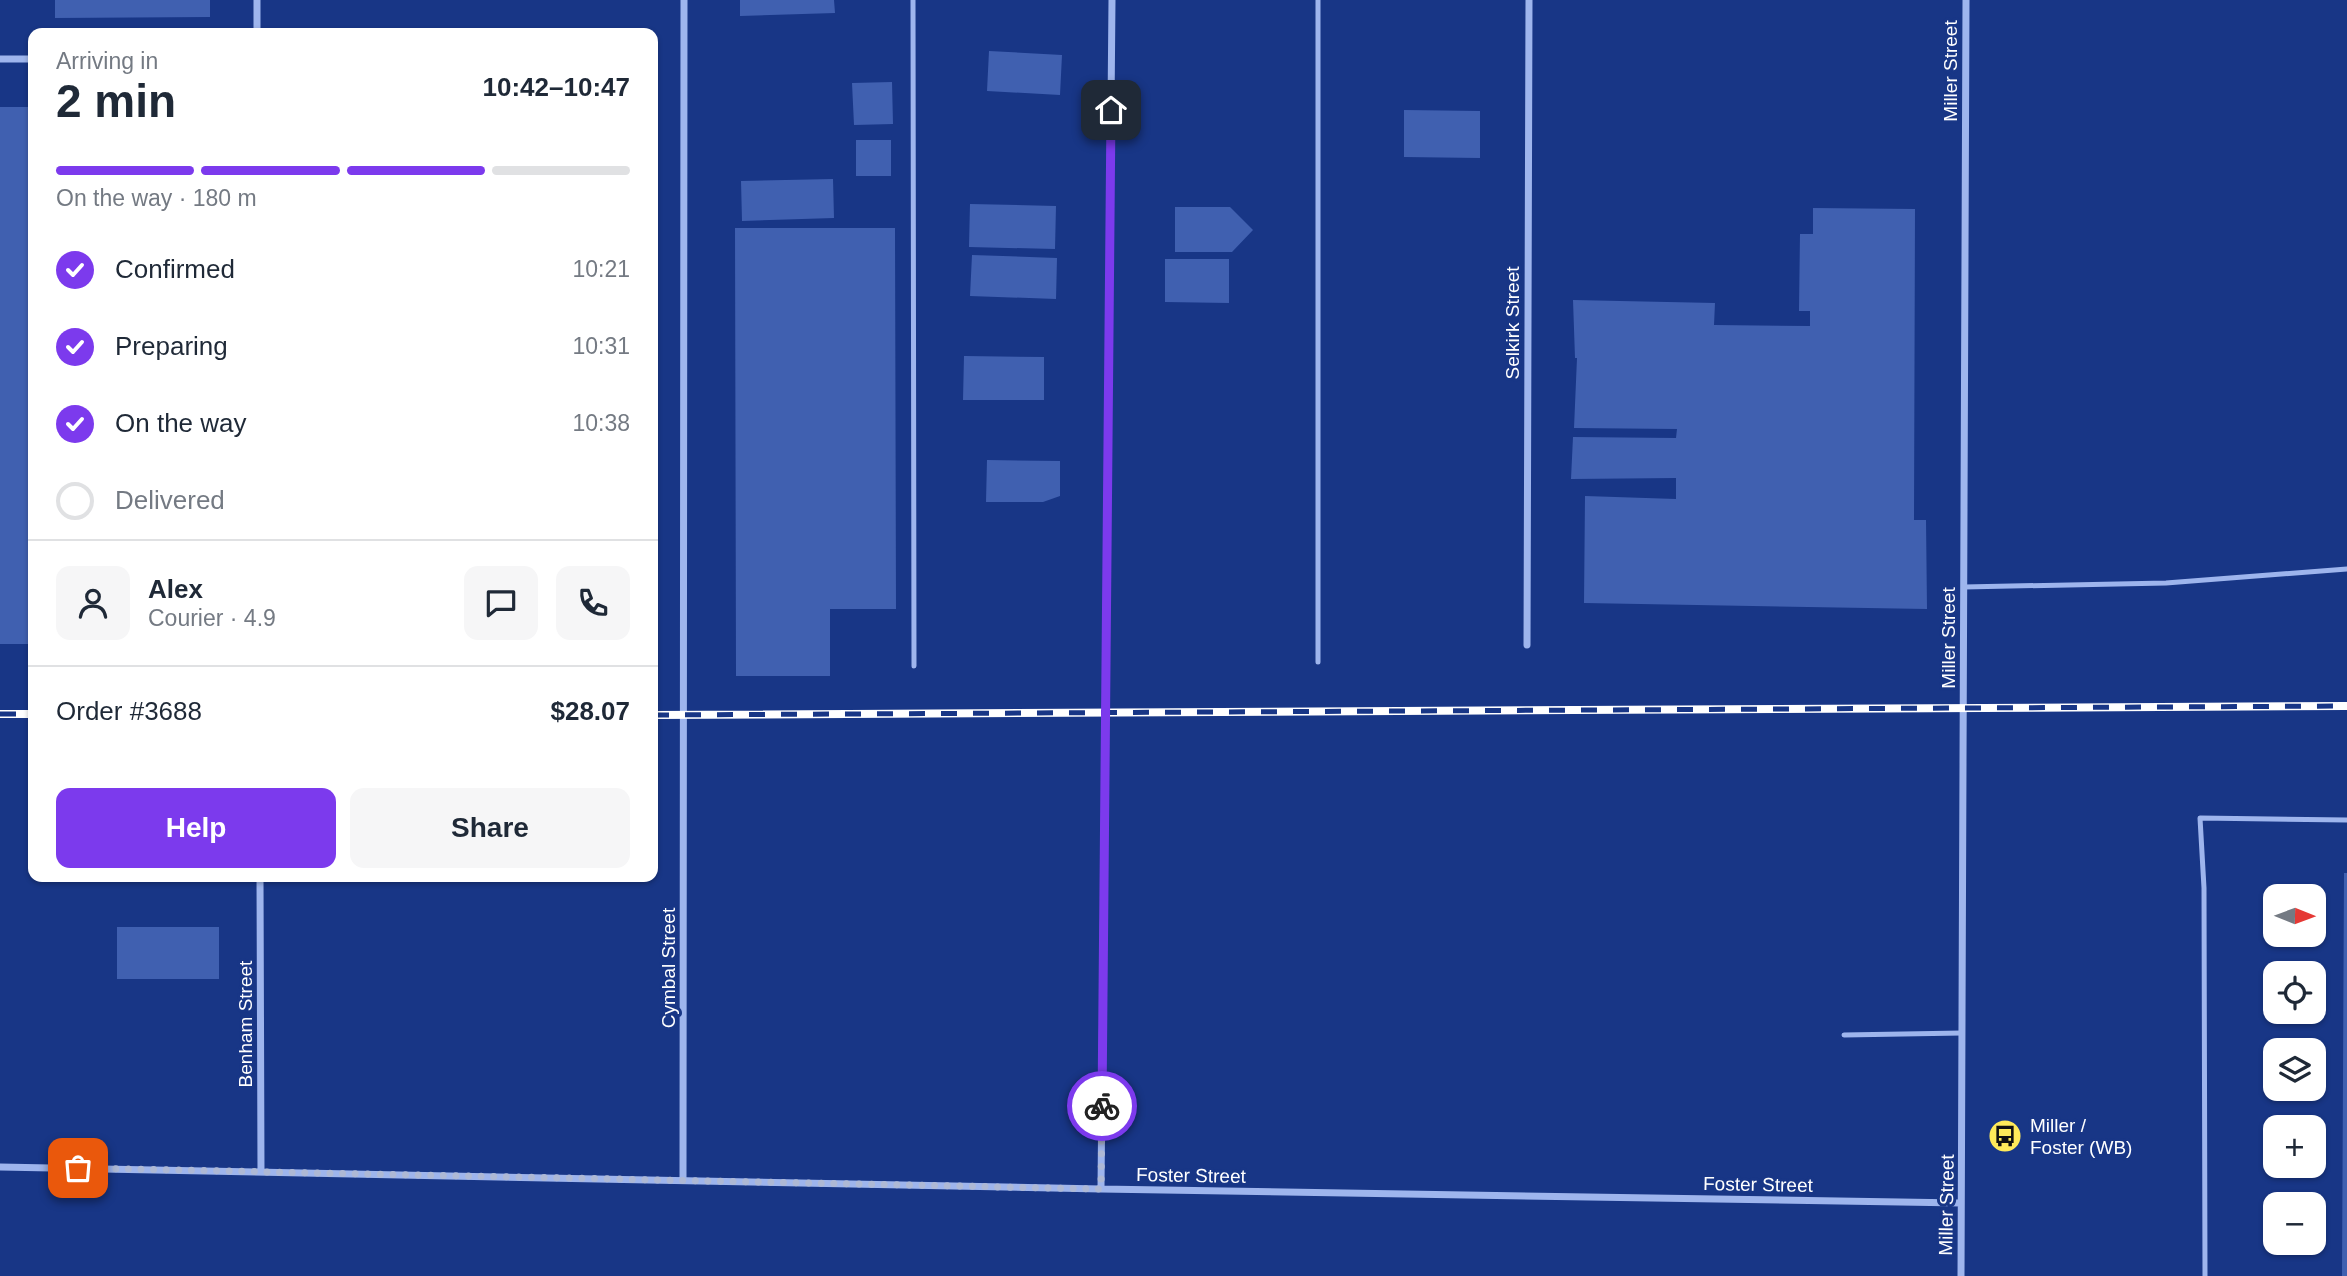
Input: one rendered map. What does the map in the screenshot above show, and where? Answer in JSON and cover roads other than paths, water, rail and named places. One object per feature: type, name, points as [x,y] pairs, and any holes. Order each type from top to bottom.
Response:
[{"type":"street","points":[[257,0],[257,28]]},
{"type":"street","name":"Cymbal Street","points":[[683,1180],[684,0]]},
{"type":"street","points":[[1101,1189],[1112,0]]},
{"type":"street","name":"Selkirk Street","points":[[1527,645],[1529,0]]},
{"type":"street","name":"Miller Street","points":[[1961,1276],[1966,0]]},
{"type":"street","points":[[0,59],[28,59]]},
{"type":"street","name":"Benham Street","points":[[260,882],[261,1171]]},
{"type":"street","name":"Foster Street","points":[[0,1167],[1961,1203]]},
{"type":"lane","points":[[914,0],[914,666]]},
{"type":"lane","points":[[1318,0],[1318,662]]},
{"type":"lane","points":[[1964,587],[2166,583],[2347,569]]},
{"type":"lane","points":[[2205,1276],[2204,888],[2200,818],[2347,820]]},
{"type":"lane","points":[[1844,1035],[1962,1033]]},
{"type":"railway","points":[[658,715],[2347,706]]},
{"type":"railway","points":[[0,714],[28,714]]},
{"type":"place","name":"Miller / Foster (WB)","points":[[2005,1136]]}]
